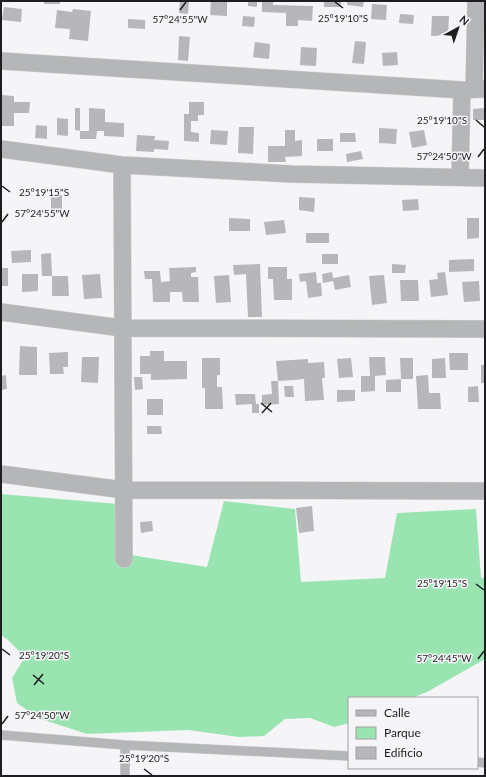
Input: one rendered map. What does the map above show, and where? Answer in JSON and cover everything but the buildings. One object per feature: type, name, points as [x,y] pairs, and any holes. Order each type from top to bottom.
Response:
[{"type":"street","points":[[460,177],[474,89],[476,1]]},
{"type":"street","points":[[1,61],[474,89]]},
{"type":"street","points":[[1,149],[122,165],[291,174],[485,178]]},
{"type":"street","points":[[122,165],[124,559]]},
{"type":"street","points":[[1,312],[122,328],[485,329]]},
{"type":"street","points":[[1,474],[124,490],[485,491]]},
{"type":"lane","points":[[1,735],[125,745],[348,756]]},
{"type":"lane","points":[[125,745],[126,776]]},
{"type":"green space","points":[[1,494],[119,504],[124,554],[207,567],[224,501],[295,509],[301,582],[385,578],[397,513],[476,509],[481,578],[485,578],[485,659],[429,691],[414,697],[348,697],[348,723],[334,727],[310,718],[285,719],[264,736],[239,737],[188,730],[87,734],[38,718],[17,703],[12,678],[25,657],[1,635]]}]
